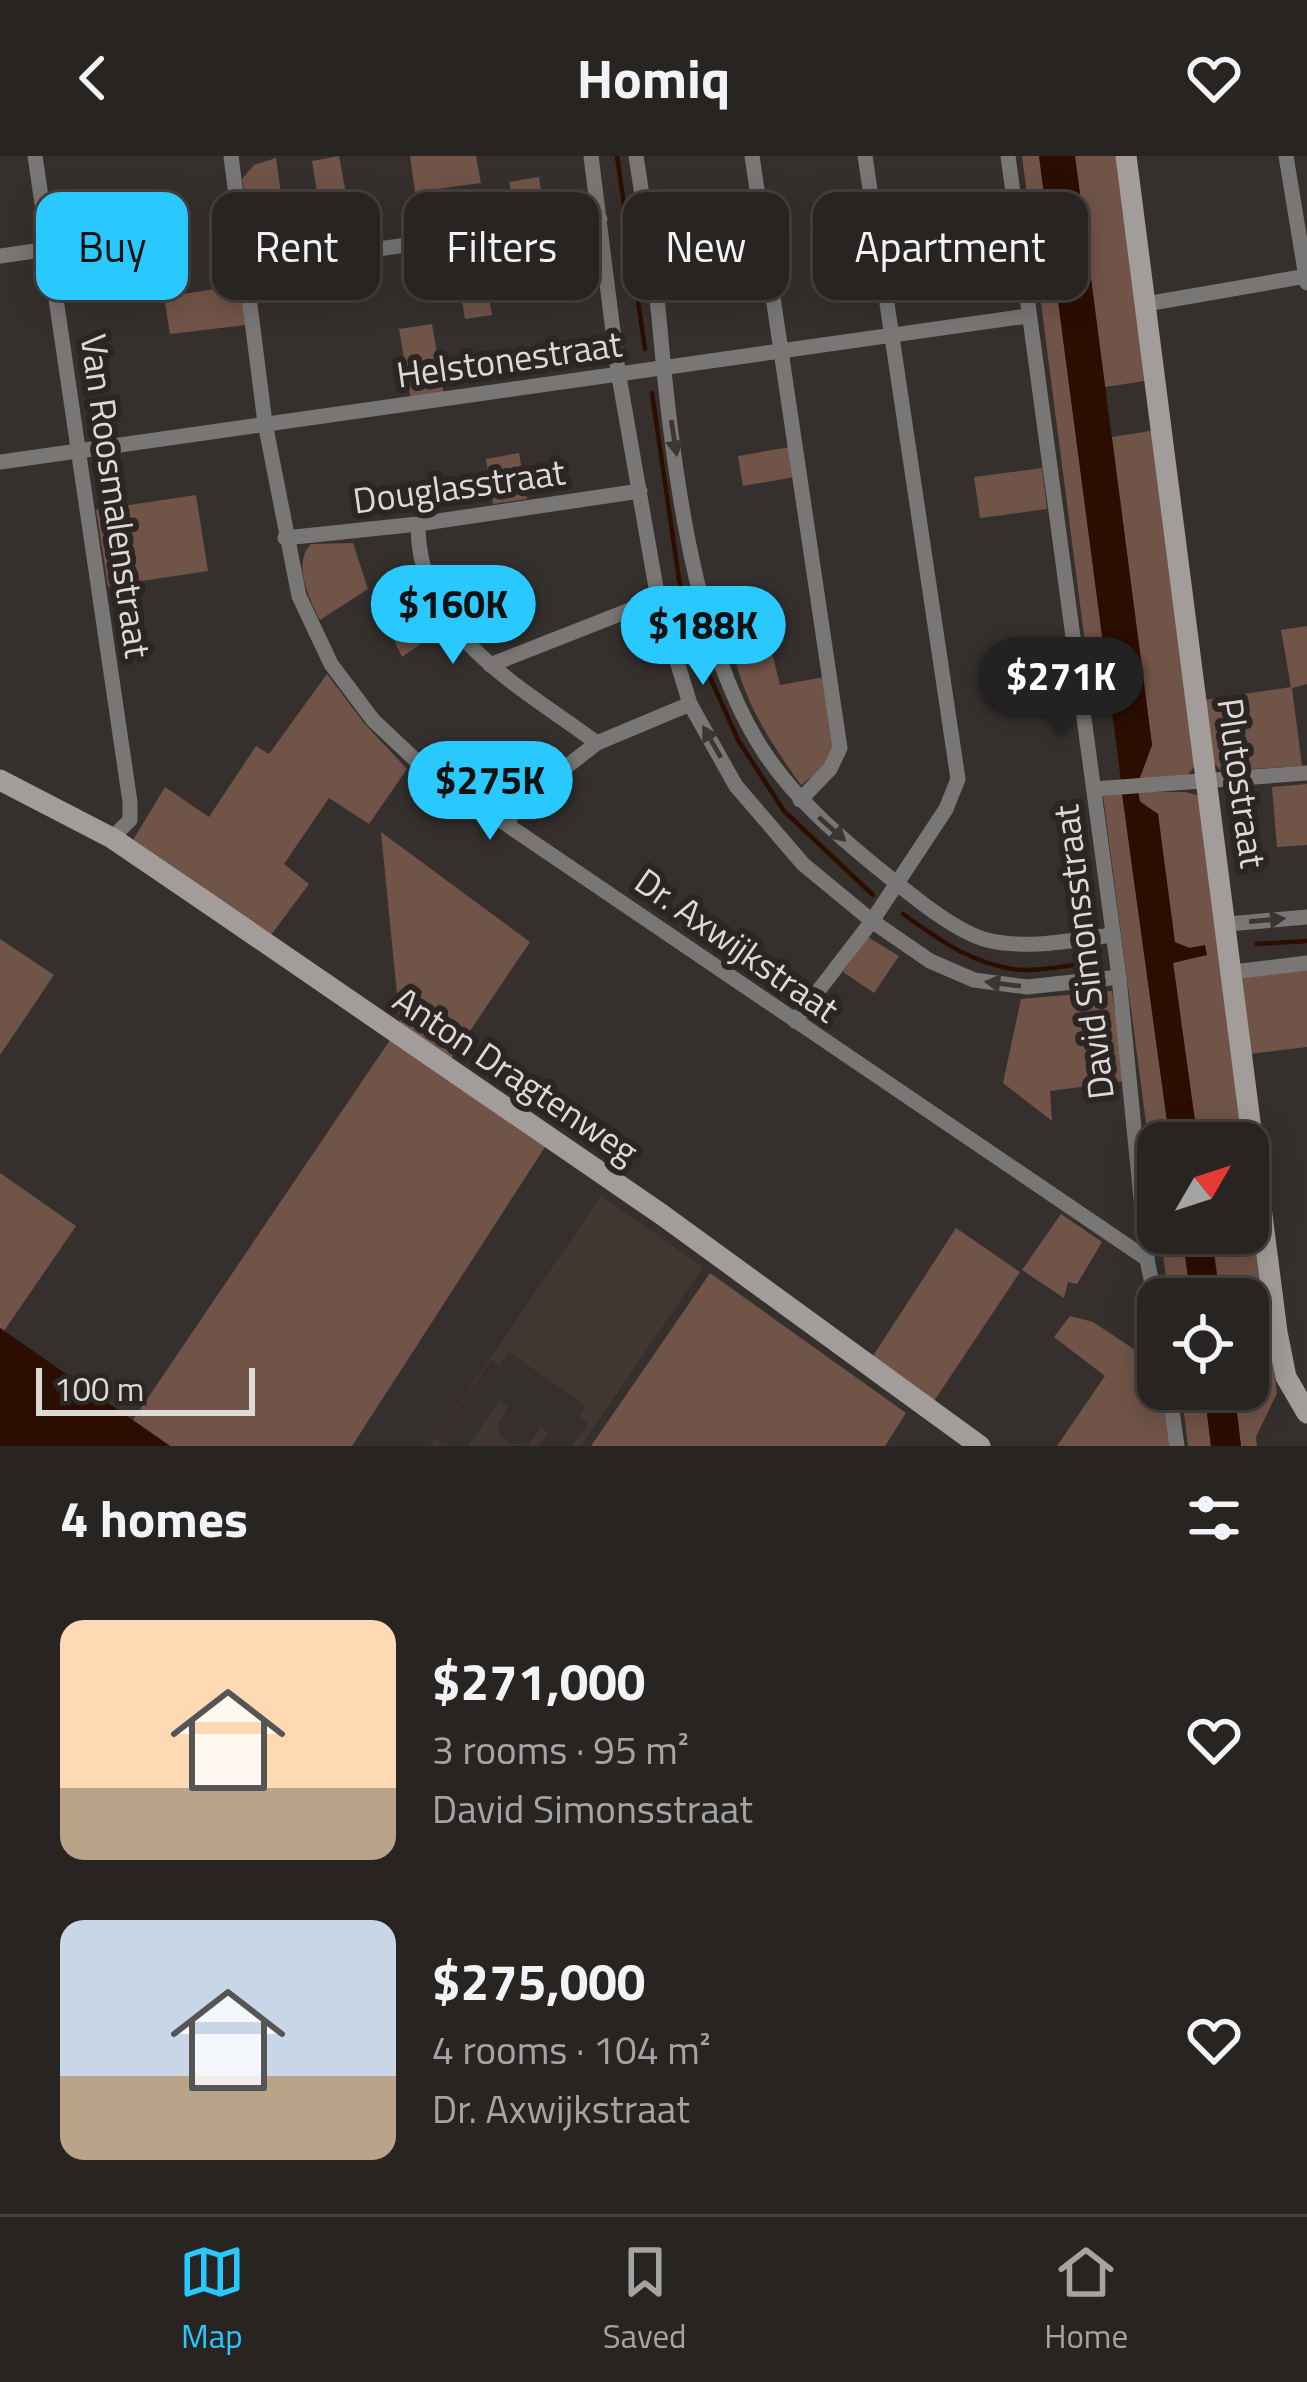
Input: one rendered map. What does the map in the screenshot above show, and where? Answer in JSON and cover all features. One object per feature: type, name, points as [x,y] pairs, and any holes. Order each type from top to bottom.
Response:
[{"type":"street","name":"Van Roosmalenstraat","points":[[35,156],[40,192]]},
{"type":"street","name":"Dr. Axwijkstraat","points":[[231,156],[236,192]]},
{"type":"street","points":[[591,156],[618,371],[658,599],[690,704],[736,786],[803,864],[930,961],[974,980],[1027,987],[1119,977]]},
{"type":"street","points":[[636,156],[659,315],[662,370],[691,541],[727,680],[764,752],[800,800],[896,883],[983,939],[1027,945],[1113,935]]},
{"type":"street","points":[[752,156],[840,748],[830,769],[800,800]]},
{"type":"street","points":[[795,1021],[872,921],[946,809],[958,779],[865,156]]},
{"type":"street","name":"David Simonsstraat","points":[[1007,156],[1027,316],[1102,789],[1151,1278]]},
{"type":"street","name":"Plutostraat","points":[[1126,156],[1277,1332],[1286,1377],[1307,1413]]},
{"type":"street","points":[[1146,304],[1307,279],[1286,156]]},
{"type":"street","points":[[380,249],[600,220]]},
{"type":"street","points":[[0,256],[36,251]]},
{"type":"street","name":"Van Roosmalenstraat","points":[[56,300],[130,802],[125,829],[112,838]]},
{"type":"street","name":"Dr. Axwijkstraat","points":[[249,300],[285,538],[299,596],[331,664],[373,720],[425,769],[1147,1258]]},
{"type":"street","name":"Helstonestraat","points":[[0,462],[1027,316]]},
{"type":"street","name":"Douglasstraat","points":[[285,538],[640,491]]},
{"type":"street","points":[[418,524],[424,574],[466,645],[597,743]]},
{"type":"street","points":[[490,665],[658,599]]},
{"type":"street","points":[[505,823],[534,792],[597,743],[690,704]]},
{"type":"street","points":[[1102,789],[1307,772]]},
{"type":"street","name":"Anton Dragtenweg","points":[[0,780],[112,838],[662,1214],[980,1446]]},
{"type":"street","points":[[1228,924],[1307,916]]},
{"type":"street","points":[[1233,972],[1307,963]]},
{"type":"street","points":[[1172,1410],[1177,1446]]},
{"type":"shaded area","points":[[339,156],[346,192],[317,192],[312,161]]},
{"type":"shaded area","points":[[410,156],[476,156],[481,183],[415,192]]},
{"type":"shaded area","points":[[1022,156],[1039,156],[1044,192],[1027,192]]},
{"type":"shaded area","points":[[1039,156],[1075,156],[1080,192],[1044,192]]},
{"type":"shaded area","points":[[1075,156],[1120,156],[1151,380],[1105,387],[1088,256],[1088,192],[1080,192]]},
{"type":"shaded area","points":[[276,158],[281,192],[244,192],[242,179],[254,165]]},
{"type":"shaded area","points":[[539,177],[541,192],[511,192],[509,182]]},
{"type":"shaded area","points":[[1088,255],[1152,745],[1139,780],[1121,781],[1058,300],[1088,300]]},
{"type":"shaded area","points":[[212,289],[212,300],[242,300],[246,325],[170,334],[164,300],[188,300],[188,293]]},
{"type":"shaded area","points":[[462,300],[489,300],[492,315],[465,319]]},
{"type":"shaded area","points":[[1041,300],[1058,300],[1106,663],[1088,666]]},
{"type":"shaded area","points":[[432,324],[444,395],[411,400],[399,329]]},
{"type":"shaded area","points":[[1156,430],[1197,763],[1187,776],[1139,780],[1152,745],[1112,437]]},
{"type":"shaded area","points":[[790,447],[795,477],[743,486],[738,456]]},
{"type":"shaded area","points":[[519,453],[527,499],[493,504],[486,459]]},
{"type":"shaded area","points":[[1042,468],[1047,509],[980,518],[974,477]]},
{"type":"shaded area","points":[[196,495],[208,571],[108,586],[96,510]]},
{"type":"shaded area","points":[[353,543],[368,589],[320,620],[304,581],[305,552],[311,544]]},
{"type":"shaded area","points":[[434,602],[448,625],[402,657],[387,626]]},
{"type":"shaded area","points":[[1307,626],[1307,684],[1292,688],[1302,766],[1221,771],[1211,760],[1204,700],[1291,687],[1281,630]]},
{"type":"shaded area","points":[[1065,640],[1072,684],[1005,693],[999,649]]},
{"type":"shaded area","points":[[771,649],[780,685],[825,677],[836,746],[826,766],[801,785],[761,723],[734,655]]},
{"type":"shaded area","points":[[327,674],[407,769],[369,824],[329,798],[284,864],[309,884],[271,935],[130,845],[165,787],[209,817],[256,746],[269,754]]},
{"type":"shaded area","points":[[1307,784],[1307,845],[1277,847],[1272,787]]},
{"type":"shaded area","points":[[1138,792],[1201,796],[1243,1122],[1195,1122],[1173,962],[1207,954],[1174,942],[1158,814],[1140,801]]},
{"type":"shaded area","points":[[1138,792],[1140,802],[1158,814],[1175,942],[1189,948],[1205,945],[1207,955],[1173,963],[1195,1122],[1167,1122],[1122,793]]},
{"type":"shaded area","points":[[1122,793],[1167,1122],[1146,1122],[1103,796]]},
{"type":"shaded area","points":[[381,832],[530,942],[451,1059],[400,1024]]},
{"type":"shaded area","points":[[868,937],[899,956],[874,993],[843,972]]},
{"type":"shaded area","points":[[0,939],[54,975],[0,1055]]},
{"type":"shaded area","points":[[1307,970],[1307,1047],[1250,1054],[1241,977]]},
{"type":"shaded area","points":[[1112,991],[1125,1081],[1050,1091],[1052,1121],[1003,1083],[1021,999]]},
{"type":"shaded area","points":[[390,1040],[545,1147],[352,1446],[170,1446],[133,1420]]},
{"type":"shaded area","points":[[0,1173],[76,1226],[4,1331],[0,1328]]},
{"type":"shaded area","points":[[601,1196],[703,1267],[581,1446],[572,1446],[588,1423],[579,1417],[586,1406],[509,1352],[500,1365],[491,1360],[436,1439],[444,1446],[430,1446]]},
{"type":"shaded area","points":[[1061,1214],[1102,1242],[1077,1284],[1068,1282],[1064,1298],[1022,1270]]},
{"type":"shaded area","points":[[956,1228],[1020,1272],[934,1401],[873,1356]]},
{"type":"shaded area","points":[[1163,1254],[1185,1254],[1188,1278],[1166,1278]]},
{"type":"shaded area","points":[[1185,1254],[1214,1254],[1217,1278],[1188,1278]]},
{"type":"shaded area","points":[[1214,1254],[1260,1254],[1263,1278],[1218,1278]]},
{"type":"shaded area","points":[[710,1273],[906,1413],[885,1446],[591,1446]]},
{"type":"shaded area","points":[[1070,1316],[1093,1322],[1137,1351],[1137,1410],[1165,1410],[1170,1446],[1057,1446],[1105,1376],[1054,1337]]},
{"type":"shaded area","points":[[0,1328],[170,1446],[0,1446]]},
{"type":"shaded area","points":[[1269,1329],[1277,1393],[1269,1410]]},
{"type":"shaded area","points":[[500,1400],[508,1406],[499,1434],[508,1443],[528,1445],[541,1427],[548,1433],[539,1446],[468,1446]]},
{"type":"shaded area","points":[[1184,1410],[1207,1410],[1211,1446],[1188,1446]]},
{"type":"shaded area","points":[[1207,1410],[1237,1410],[1241,1446],[1211,1446]]},
{"type":"shaded area","points":[[1237,1410],[1269,1410],[1256,1437],[1257,1446],[1241,1446]]},
{"type":"waterway","points":[[617,156],[645,349]]},
{"type":"waterway","points":[[652,393],[679,579],[694,641],[738,740],[784,811],[873,895]]},
{"type":"waterway","points":[[903,914],[958,950],[1004,968],[1030,970],[1096,962]]},
{"type":"waterway","points":[[1257,944],[1307,941]]}]
